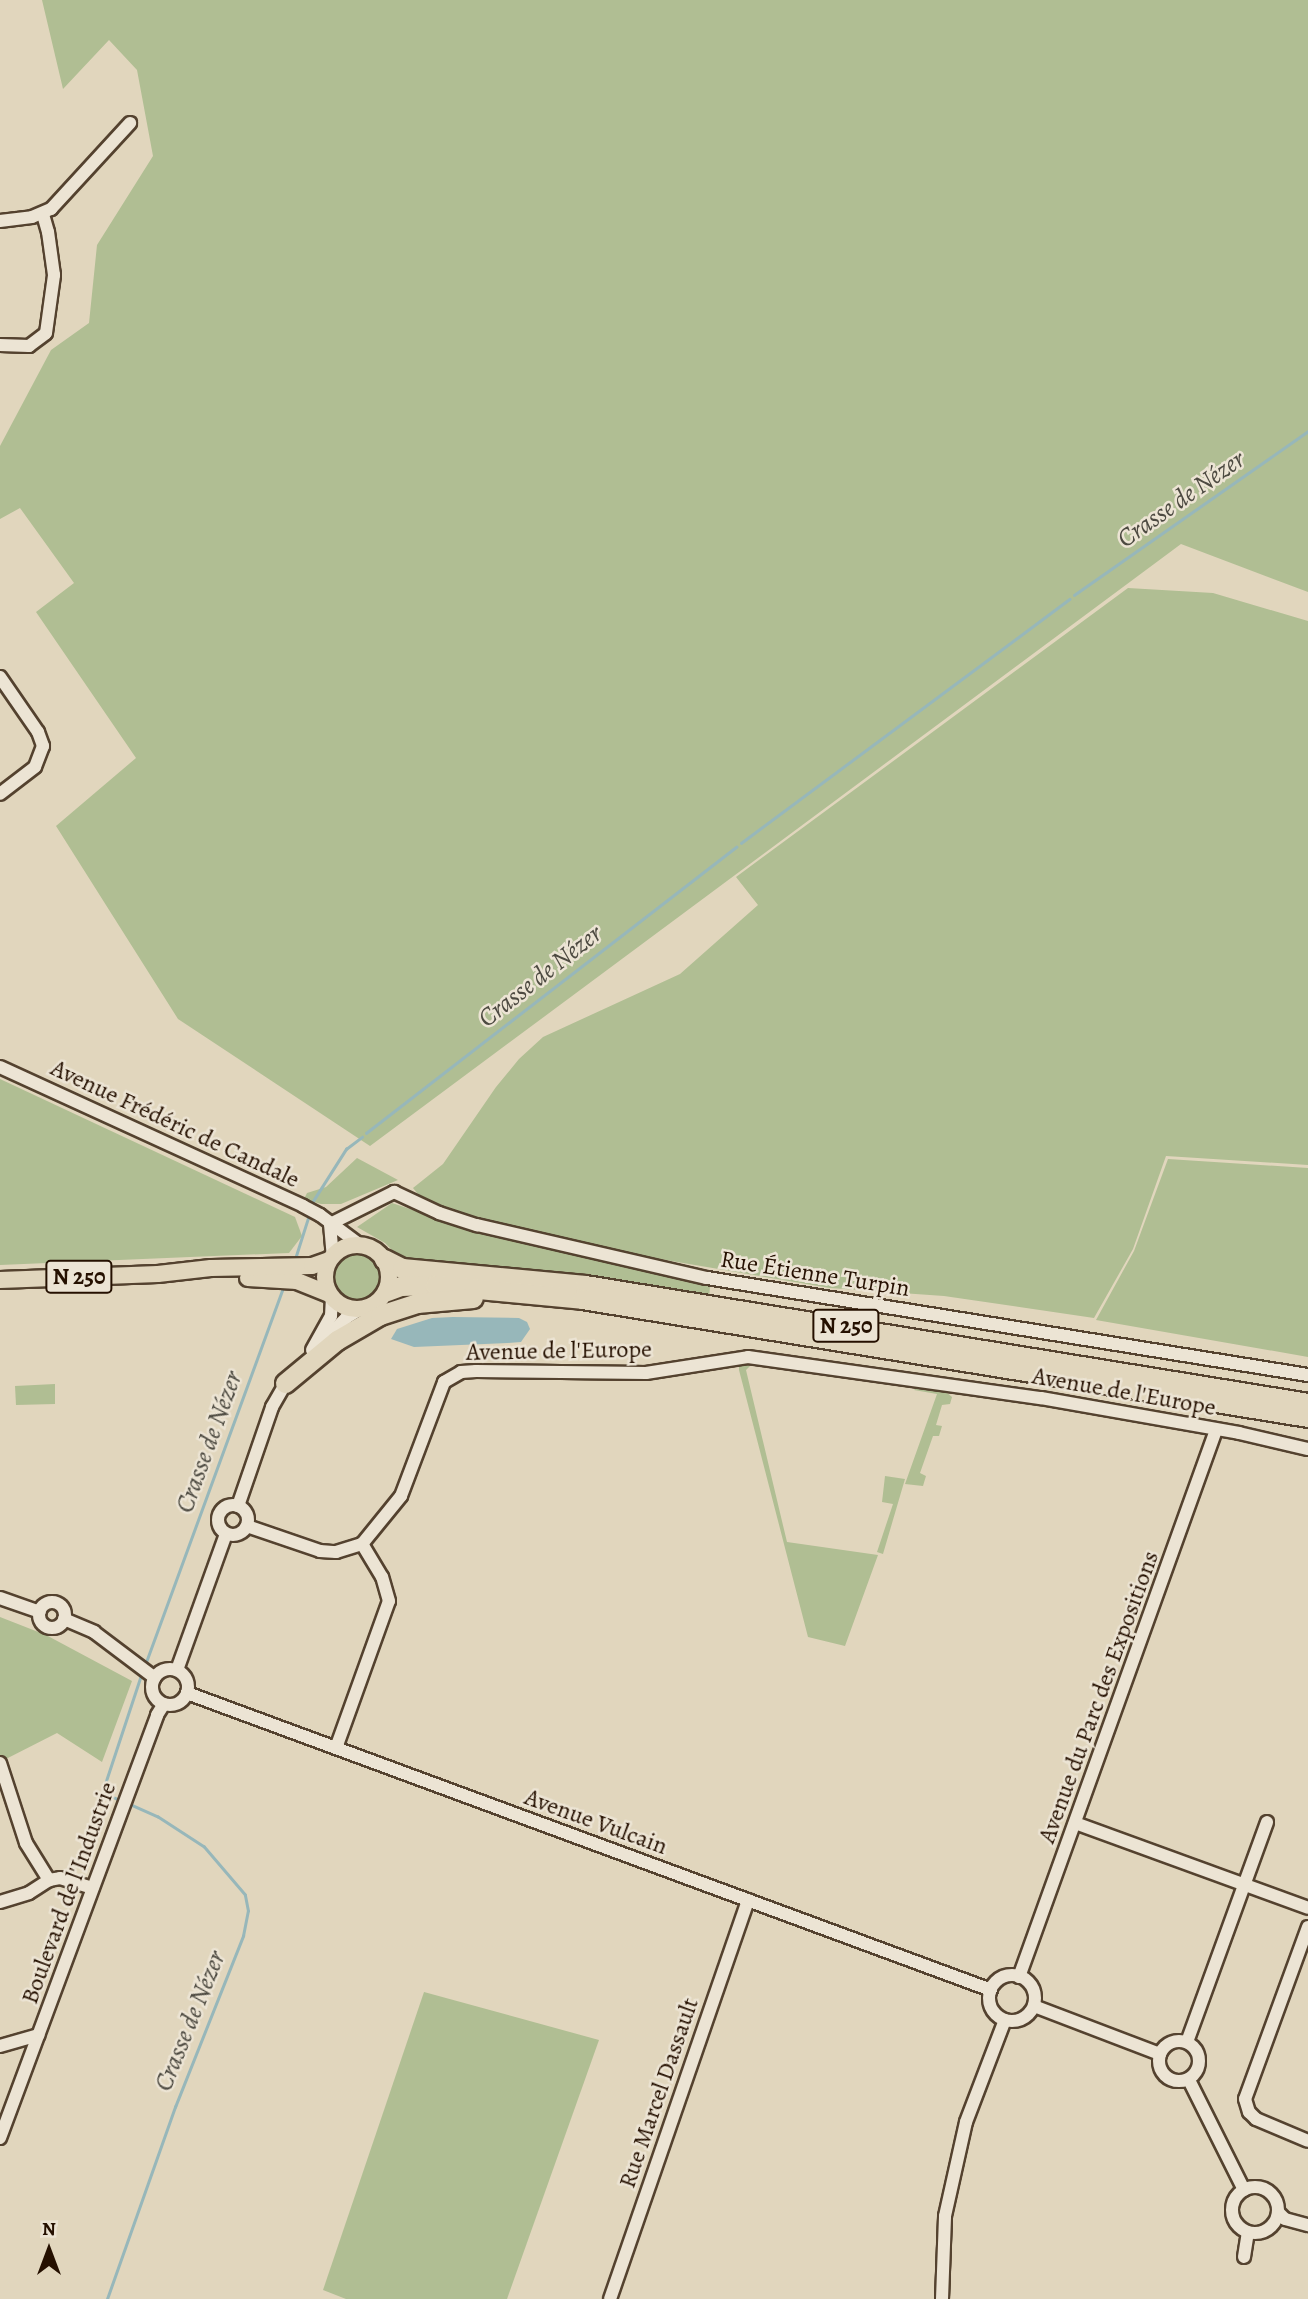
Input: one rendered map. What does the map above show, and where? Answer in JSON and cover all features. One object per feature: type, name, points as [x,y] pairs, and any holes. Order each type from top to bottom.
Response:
[{"type":"highway","name":"N 250","points":[[384,1259],[402,1268],[585,1285],[1308,1403]]},
{"type":"highway","name":"N 250","points":[[387,1291],[410,1285],[494,1288],[706,1319],[1308,1418]]},
{"type":"highway","name":"N 250","points":[[285,1383],[360,1324],[399,1308],[438,1300],[536,1301],[706,1319]]},
{"type":"main road","name":"N 250","points":[[0,1280],[158,1274],[211,1268],[312,1266],[331,1258],[345,1247],[359,1244],[371,1248],[384,1259]]},
{"type":"main road","points":[[331,1258],[324,1277],[331,1296]]},
{"type":"main road","points":[[384,1259],[389,1269],[387,1291]]},
{"type":"main road","name":"N 250","points":[[158,1274],[283,1279],[309,1284],[344,1306],[362,1308],[372,1305],[387,1291]]},
{"type":"street","points":[[0,221],[43,214],[60,200],[130,123]]},
{"type":"street","points":[[0,345],[29,346],[46,333],[54,275],[43,214]]},
{"type":"street","points":[[0,677],[38,733],[43,746],[35,767],[0,794]]},
{"type":"street","name":"Avenue Frédéric de Candale","points":[[0,1068],[320,1214],[359,1244]]},
{"type":"street","name":"Rue Étienne Turpin","points":[[330,1224],[394,1192],[477,1225],[707,1278],[1308,1375]]},
{"type":"street","points":[[330,1224],[331,1258]]},
{"type":"street","points":[[312,1350],[331,1316],[331,1296]]},
{"type":"street","points":[[239,1506],[260,1438],[285,1383],[312,1350],[346,1318],[362,1308]]},
{"type":"street","name":"Avenue de l'Europe","points":[[362,1544],[401,1496],[440,1389],[452,1375],[461,1372],[646,1373],[748,1357],[1041,1398],[1308,1449]]},
{"type":"street","name":"Avenue du Parc des Expositions","points":[[1019,1977],[1216,1430]]},
{"type":"street","points":[[228,1506],[239,1506],[246,1512],[247,1526],[241,1533],[226,1534],[217,1522],[220,1512],[228,1506]]},
{"type":"street","points":[[247,1526],[320,1551],[336,1552],[362,1544],[382,1577],[389,1601],[336,1748]]},
{"type":"street","points":[[177,1670],[226,1534]]},
{"type":"street","points":[[0,1598],[40,1612],[41,1620],[47,1626],[59,1626],[64,1619],[94,1632],[147,1671],[153,1690],[164,1704],[180,1702],[187,1693],[188,1682],[177,1670],[147,1671]]},
{"type":"street","name":"Avenue Vulcain","points":[[187,1693],[991,1990]]},
{"type":"street","name":"Boulevard de l'Industrie","points":[[0,2138],[157,1715],[164,1704]]},
{"type":"street","points":[[0,1763],[26,1843],[49,1880]]},
{"type":"street","points":[[1187,2042],[1267,1822]]},
{"type":"street","points":[[1075,1824],[1308,1909]]},
{"type":"street","points":[[0,1902],[29,1893],[49,1880],[60,1878],[93,1888]]},
{"type":"street","name":"Rue Marcel Dassault","points":[[610,2299],[748,1900]]},
{"type":"street","points":[[1308,1927],[1245,2099],[1249,2112],[1256,2119],[1308,2141]]},
{"type":"street","points":[[1006,1976],[1019,1977],[1031,1986],[1034,2006],[1022,2019],[1005,2020],[990,2006],[991,1990],[1006,1976]]},
{"type":"street","points":[[1034,2006],[1160,2054]]},
{"type":"street","points":[[942,2299],[944,2216],[966,2122],[1005,2020]]},
{"type":"street","points":[[0,2046],[38,2035]]},
{"type":"street","points":[[1174,2041],[1187,2042],[1197,2051],[1199,2064],[1189,2080],[1177,2082],[1165,2077],[1159,2066],[1160,2054],[1174,2041]]},
{"type":"street","points":[[1189,2080],[1244,2190]]},
{"type":"street","points":[[1279,2213],[1271,2227],[1256,2233],[1248,2232],[1236,2222],[1233,2215],[1234,2201],[1244,2190],[1258,2187],[1271,2193],[1284,2219],[1308,2225]]},
{"type":"street","points":[[1244,2257],[1248,2232]]},
{"type":"green space","points":[[42,0],[1308,0],[1308,592],[1181,544],[370,1146],[178,1019],[56,826],[136,758],[36,612],[74,583],[20,508],[0,519],[0,446],[51,350],[89,323],[97,245],[153,156],[137,70],[109,40],[63,89]]},
{"type":"green space","points":[[1128,588],[1213,593],[1308,621],[1308,1165],[1166,1156],[1133,1249],[1094,1318],[944,1296],[830,1288],[648,1257],[518,1230],[426,1204],[413,1188],[443,1164],[496,1087],[519,1059],[543,1037],[680,974],[758,905],[736,877]]},
{"type":"green space","points":[[0,1079],[295,1217],[302,1236],[289,1253],[0,1265]]},
{"type":"green space","points":[[357,1158],[398,1180],[341,1204],[321,1204],[304,1199],[307,1193],[326,1187]]},
{"type":"green space","points":[[1168,1159],[1308,1168],[1308,1357],[1096,1320],[1134,1251]]},
{"type":"green space","points":[[392,1203],[494,1237],[710,1286],[709,1299],[422,1264],[397,1255],[385,1243],[357,1227]]},
{"type":"green space","points":[[356,1250],[366,1252],[374,1258],[380,1266],[380,1286],[374,1294],[366,1300],[356,1302],[346,1300],[338,1294],[332,1286],[330,1276],[332,1266],[338,1258],[346,1252]]},
{"type":"green space","points":[[744,1361],[799,1369],[799,1372],[751,1365],[746,1370],[787,1542],[878,1555],[845,1646],[808,1637],[739,1370],[739,1364]]},
{"type":"green space","points":[[55,1384],[55,1404],[16,1405],[15,1386]]},
{"type":"green space","points":[[917,1387],[945,1391],[952,1397],[950,1404],[942,1405],[936,1425],[942,1426],[939,1436],[933,1436],[920,1473],[926,1476],[923,1486],[905,1484],[937,1394],[914,1390]]},
{"type":"green space","points":[[885,1476],[905,1479],[883,1554],[877,1552],[893,1504],[882,1502]]},
{"type":"green space","points":[[0,1617],[46,1635],[132,1681],[102,1762],[57,1733],[0,1762]]},
{"type":"green space","points":[[424,1992],[599,2040],[507,2299],[346,2299],[323,2290]]},
{"type":"water","points":[[432,1318],[519,1318],[527,1322],[530,1329],[521,1342],[508,1343],[414,1347],[391,1339],[397,1329]]},
{"type":"waterway","name":"Crasse de Nézer","points":[[1074,595],[1308,431]]},
{"type":"waterway","name":"Crasse de Nézer","points":[[741,843],[1069,599]]},
{"type":"waterway","name":"Crasse de Nézer","points":[[366,1133],[736,847]]},
{"type":"waterway","name":"Crasse de Nézer","points":[[313,1201],[346,1149],[362,1137]]},
{"type":"waterway","name":"Crasse de Nézer","points":[[295,1259],[308,1218]]},
{"type":"waterway","name":"Crasse de Nézer","points":[[145,1665],[283,1287]]},
{"type":"waterway","name":"Crasse de Nézer","points":[[121,1801],[112,1797],[104,1787],[142,1672]]},
{"type":"waterway","name":"Crasse de Nézer","points":[[107,2299],[175,2107],[243,1936],[248,1911],[245,1895],[204,1847],[158,1817],[129,1804]]}]
